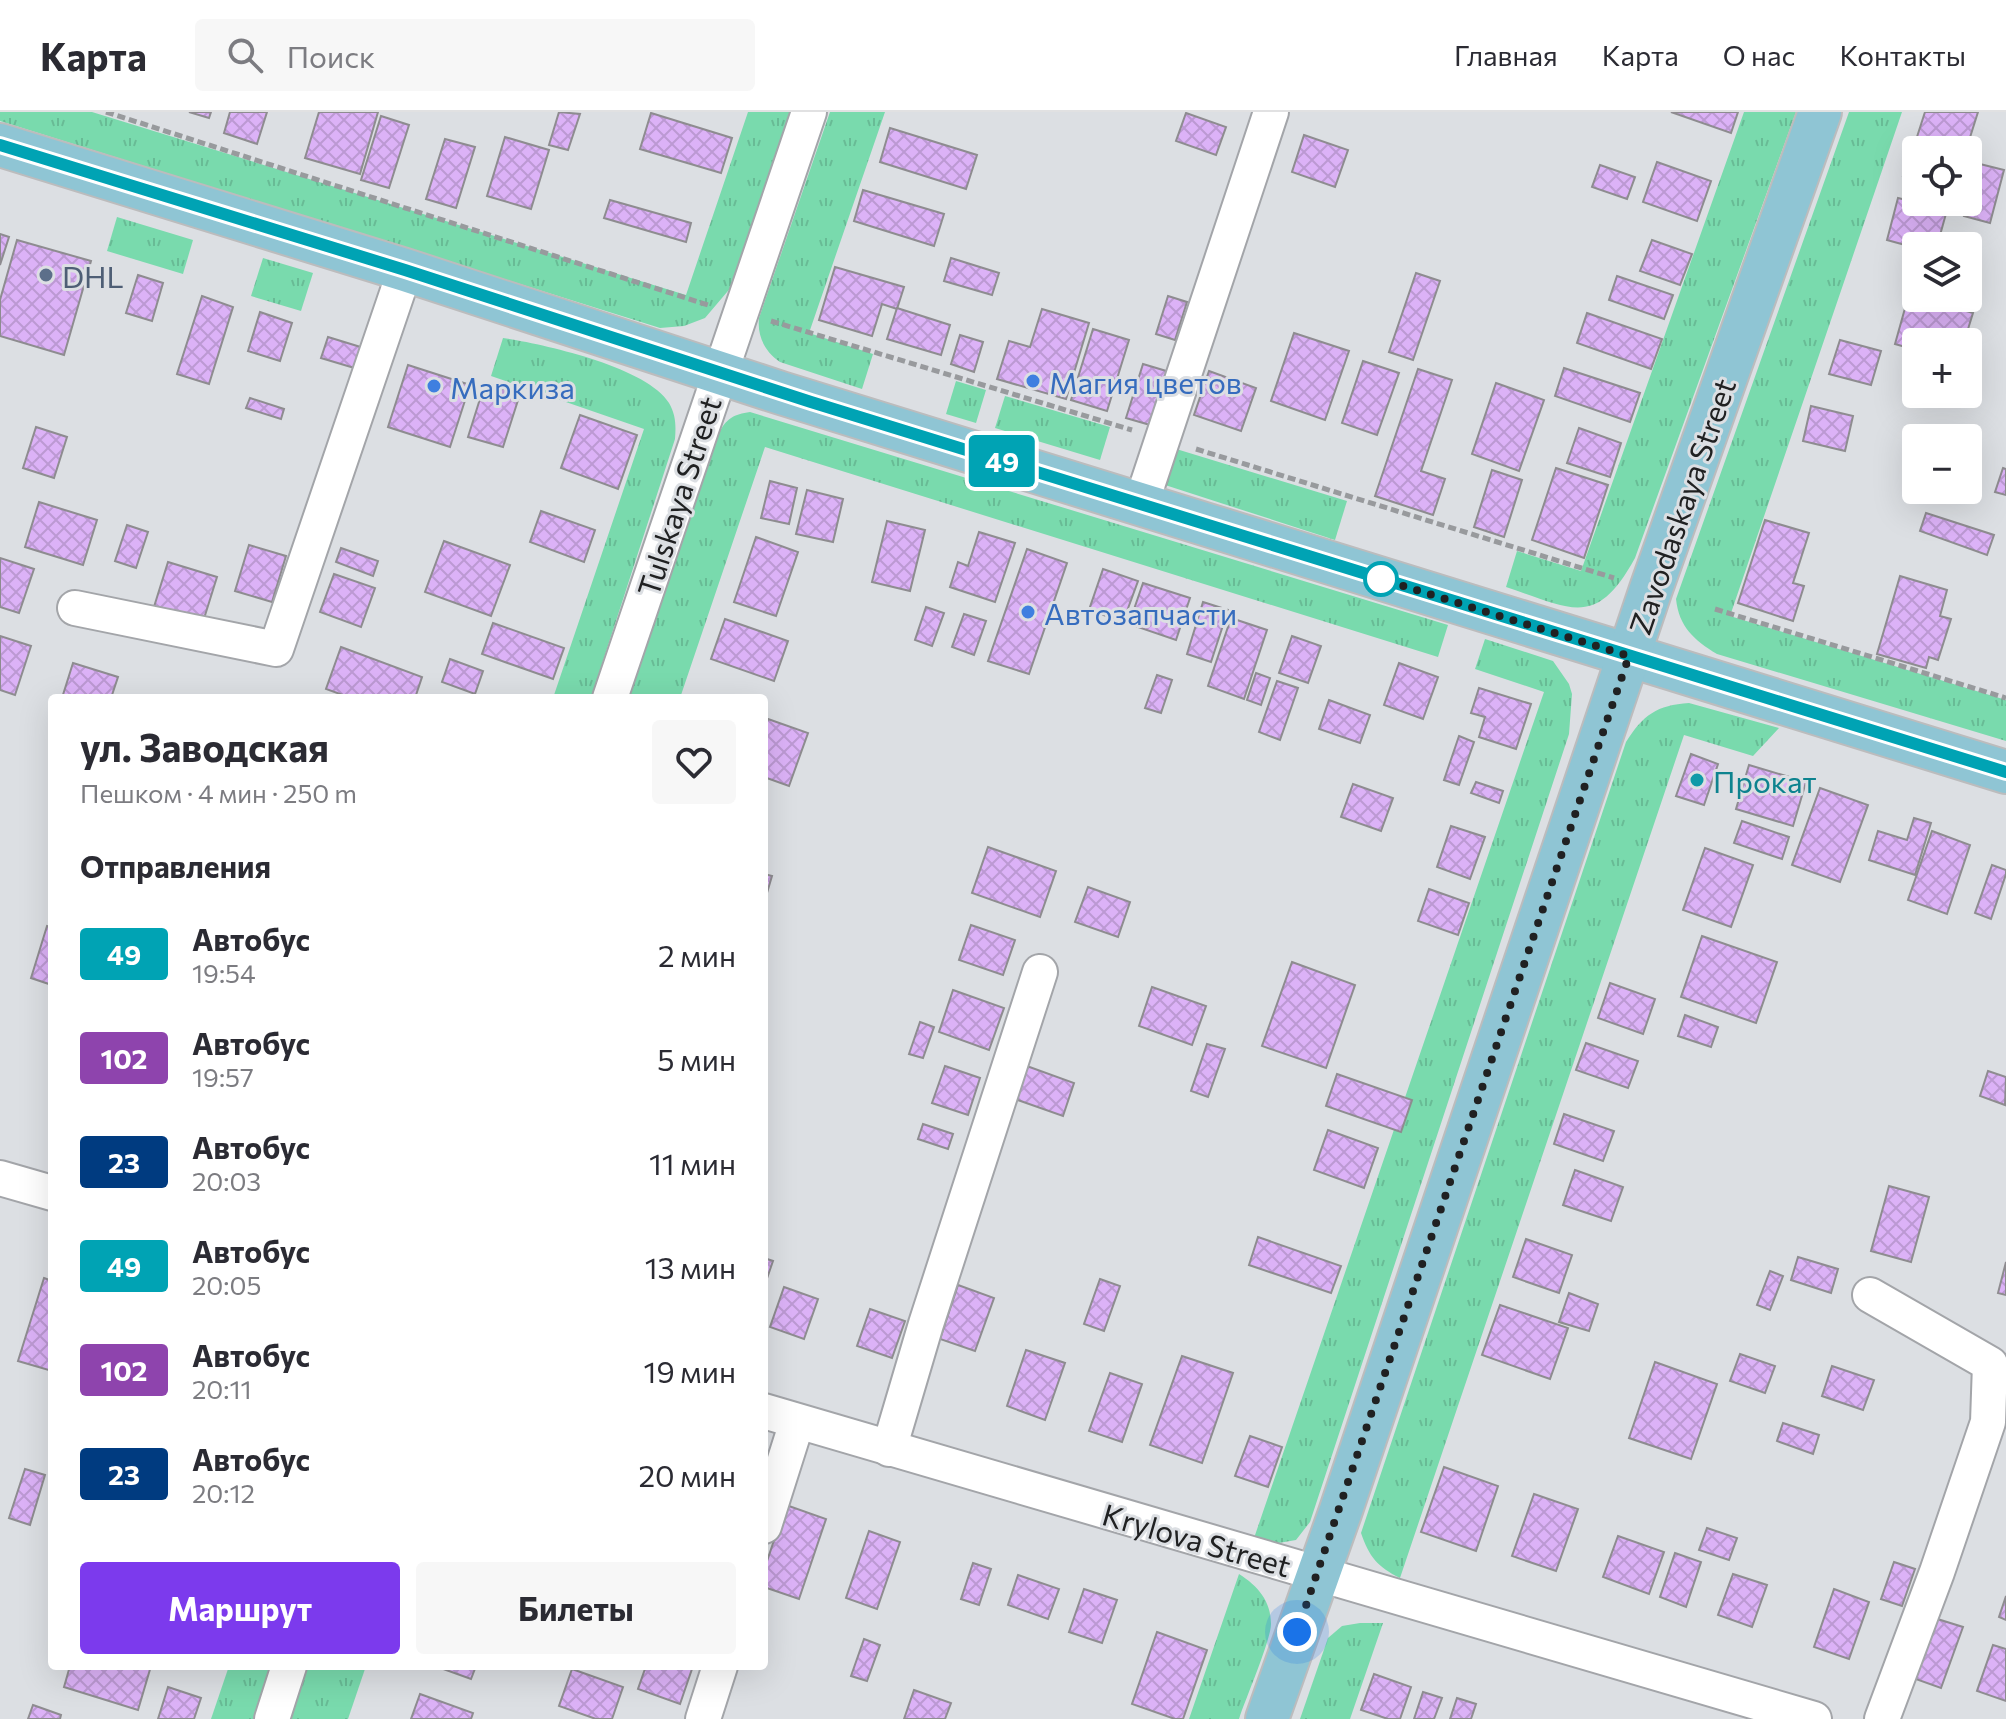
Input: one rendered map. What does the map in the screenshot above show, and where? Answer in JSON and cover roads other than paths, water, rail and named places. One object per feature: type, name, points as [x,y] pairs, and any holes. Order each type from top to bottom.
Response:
[{"type":"main road","name":"Zavodaskaya Street","points":[[1267,1719],[1629,656],[1820,112]]},
{"type":"main road","points":[[0,145],[405,270],[718,373],[2006,772]]},
{"type":"street","name":"Tulskaya Street","points":[[611,694],[809,112]]},
{"type":"street","points":[[1141,504],[1271,112]]},
{"type":"street","points":[[75,608],[276,649],[405,270]]},
{"type":"street","points":[[889,1449],[945,1263],[1040,972]]},
{"type":"street","points":[[0,1178],[48,1192]]},
{"type":"street","points":[[1870,1295],[1990,1364],[1988,1422],[1882,1719]]},
{"type":"street","name":"Krylova Street","points":[[768,1412],[1814,1719]]},
{"type":"street","points":[[768,1513],[797,1422]]},
{"type":"street","points":[[272,1719],[288,1670]]},
{"type":"street","points":[[703,1719],[719,1670]]},
{"type":"place","name":"DHL","points":[[46,275]]},
{"type":"place","name":"Магия цветов","points":[[1033,381]]},
{"type":"place","name":"Маркиза","points":[[434,386]]},
{"type":"place","name":"Автозапчасти","points":[[1028,612]]},
{"type":"place","name":"Прокат","points":[[1697,780]]}]
